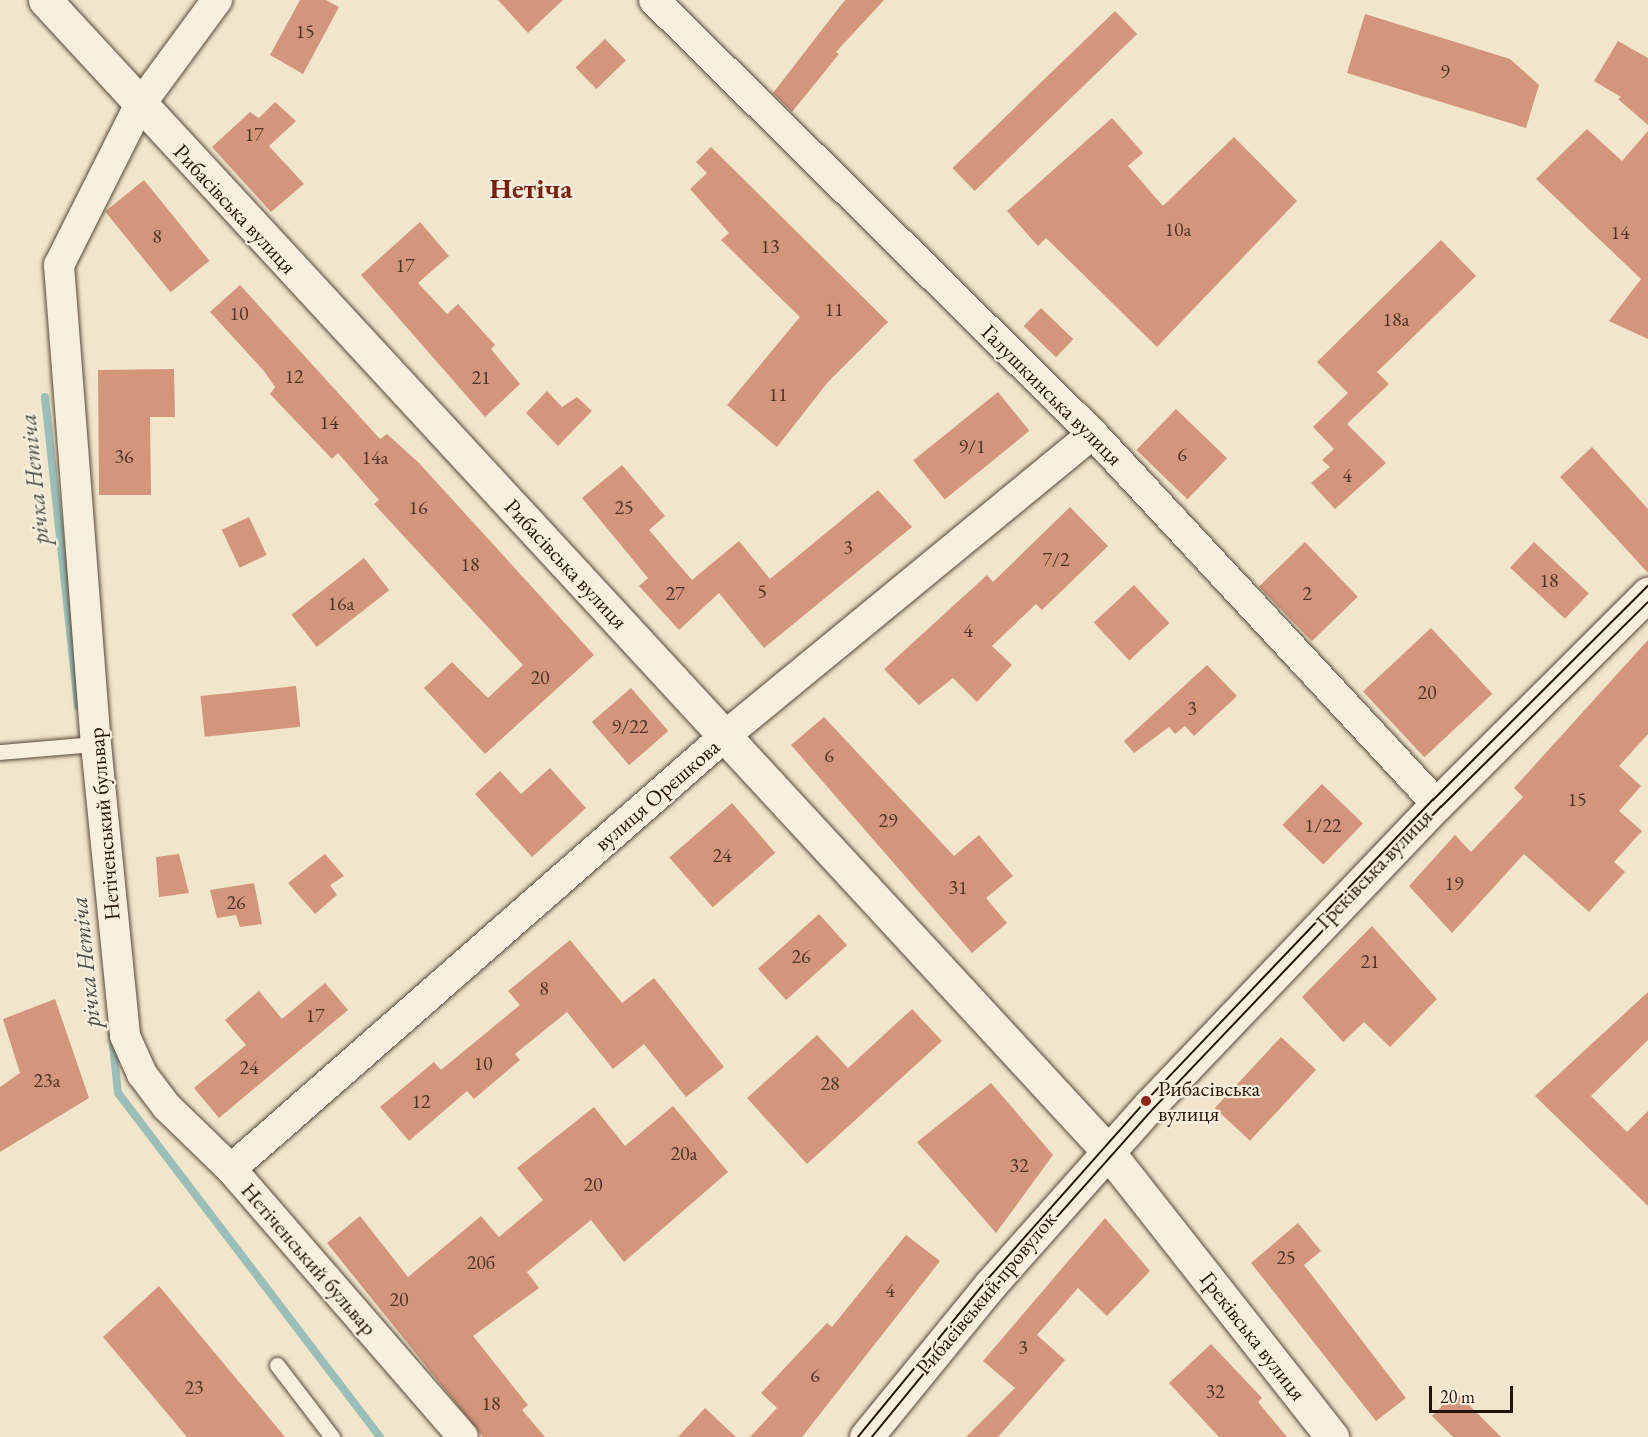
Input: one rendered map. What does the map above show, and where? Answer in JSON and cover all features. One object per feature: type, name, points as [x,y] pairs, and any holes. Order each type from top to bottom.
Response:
[{"type":"street","name":"Рибасівська вулиця","points":[[45,0],[139,106],[726,735],[1097,1140]]},
{"type":"street","name":"Нетіченський бульвар","points":[[217,0],[139,106],[59,265],[96,744],[125,1036],[142,1074],[166,1107],[231,1169],[463,1437]]},
{"type":"street","name":"Галушкинська вулиця","points":[[654,0],[1094,434],[1437,804]]},
{"type":"street","name":"вулиця Орєшкова","points":[[231,1169],[726,735],[1094,434]]},
{"type":"street","name":"Греківська вулиця","points":[[1332,1437],[1097,1140],[1648,594]]},
{"type":"street","name":"Рибасівський провулок","points":[[866,1437],[990,1285],[1097,1140]]},
{"type":"lane","points":[[0,752],[96,744]]},
{"type":"lane","points":[[277,1365],[332,1437]]},
{"type":"building","points":[[300,0],[326,0],[339,7],[303,74],[270,55]]},
{"type":"building","points":[[498,0],[563,0],[528,33]]},
{"type":"building","points":[[845,0],[884,0],[836,52],[839,54],[792,112],[773,93]]},
{"type":"building","points":[[1115,11],[1137,34],[975,191],[952,168]]},
{"type":"building","points":[[1365,14],[1510,59],[1539,85],[1526,128],[1347,73]]},
{"type":"building","points":[[605,39],[626,61],[596,89],[576,67]]},
{"type":"building","points":[[1618,41],[1648,58],[1648,125],[1618,99],[1621,97],[1594,81]]},
{"type":"building","points":[[275,102],[296,121],[269,146],[304,184],[271,212],[212,147],[250,112],[259,118]]},
{"type":"building","points":[[1112,118],[1143,153],[1128,166],[1163,206],[1234,137],[1297,201],[1157,347],[1046,238],[1038,246],[1007,211]]},
{"type":"building","points":[[1587,129],[1622,161],[1648,131],[1648,339],[1609,321],[1641,279],[1536,179]]},
{"type":"building","points":[[711,147],[888,322],[828,382],[777,447],[727,405],[800,317],[721,240],[729,233],[690,189],[707,173],[696,162]]},
{"type":"building","points":[[144,180],[209,261],[171,292],[105,211]]},
{"type":"building","points":[[420,222],[449,256],[418,283],[447,314],[458,304],[495,345],[491,349],[520,384],[485,417],[361,275]]},
{"type":"building","points":[[1441,240],[1476,276],[1377,372],[1389,384],[1347,424],[1386,463],[1335,509],[1311,483],[1330,467],[1322,460],[1334,449],[1313,427],[1348,393],[1317,362]]},
{"type":"building","points":[[240,285],[380,439],[387,434],[419,463],[594,655],[485,754],[424,688],[452,662],[488,698],[523,665],[374,504],[379,500],[338,453],[332,459],[270,394],[275,387],[264,371],[210,312]]},
{"type":"building","points":[[1041,308],[1073,339],[1056,357],[1024,326]]},
{"type":"building","points":[[174,369],[175,417],[150,417],[151,495],[99,495],[98,370]]},
{"type":"building","points":[[547,391],[562,407],[577,397],[592,411],[558,446],[526,413]]},
{"type":"building","points":[[998,392],[1029,431],[945,499],[913,461]]},
{"type":"building","points":[[1176,409],[1227,458],[1187,499],[1136,450]]},
{"type":"building","points":[[1592,447],[1648,509],[1648,573],[1560,477]]},
{"type":"building","points":[[622,465],[665,516],[649,530],[692,580],[739,541],[770,579],[878,490],[912,527],[764,648],[719,593],[679,630],[639,586],[648,578],[582,498]]},
{"type":"building","points":[[1070,507],[1108,546],[1042,610],[1036,604],[992,646],[1012,665],[977,702],[953,678],[919,705],[884,669],[987,575],[993,582]]},
{"type":"building","points":[[249,517],[267,555],[240,568],[222,530]]},
{"type":"building","points":[[1305,542],[1358,597],[1312,641],[1259,586]]},
{"type":"building","points":[[1534,542],[1589,593],[1565,619],[1510,568]]},
{"type":"building","points":[[364,558],[389,590],[317,647],[292,615]]},
{"type":"building","points":[[1134,585],[1169,623],[1129,661],[1094,623]]},
{"type":"building","points":[[1431,628],[1492,694],[1424,757],[1363,691]]},
{"type":"building","points":[[1648,640],[1648,734],[1619,766],[1641,786],[1619,811],[1642,831],[1614,862],[1625,872],[1589,912],[1524,854],[1452,933],[1409,886],[1455,835],[1471,852],[1523,797],[1514,788]]},
{"type":"building","points":[[1207,665],[1237,696],[1194,736],[1185,726],[1175,734],[1169,727],[1134,753],[1124,741]]},
{"type":"building","points":[[296,686],[300,727],[205,737],[201,696]]},
{"type":"building","points":[[631,688],[668,731],[629,765],[592,722]]},
{"type":"building","points":[[824,717],[954,856],[979,835],[1013,876],[986,898],[1007,923],[972,953],[791,745]]},
{"type":"building","points":[[550,768],[586,808],[532,857],[475,794],[500,771],[521,794]]},
{"type":"building","points":[[1322,784],[1363,824],[1323,865],[1282,825]]},
{"type":"building","points":[[732,803],[775,853],[713,907],[669,857]]},
{"type":"building","points":[[179,854],[189,893],[159,897],[156,857]]},
{"type":"building","points":[[325,854],[344,876],[330,885],[337,895],[315,914],[288,883]]},
{"type":"building","points":[[254,883],[262,924],[240,927],[236,915],[217,918],[210,890]]},
{"type":"building","points":[[819,914],[847,945],[786,1000],[758,969]]},
{"type":"building","points":[[1372,926],[1437,999],[1390,1047],[1364,1022],[1343,1042],[1302,997]]},
{"type":"building","points":[[570,940],[622,1003],[654,978],[724,1067],[686,1097],[644,1044],[613,1069],[567,1012],[515,1054],[520,1060],[474,1099],[467,1091],[409,1141],[380,1107],[434,1062],[441,1070],[520,1005],[508,991]]},
{"type":"building","points":[[325,983],[348,1010],[219,1118],[194,1088],[246,1045],[225,1020],[259,991],[282,1019]]},
{"type":"building","points":[[1648,992],[1648,1040],[1591,1096],[1627,1132],[1648,1111],[1648,1206],[1535,1096]]},
{"type":"building","points":[[55,999],[89,1098],[0,1152],[0,1087],[20,1073],[3,1019]]},
{"type":"building","points":[[912,1009],[942,1041],[807,1164],[747,1098],[817,1035],[848,1068]]},
{"type":"building","points":[[1281,1037],[1316,1070],[1250,1141],[1215,1108]]},
{"type":"building","points":[[991,1083],[1053,1155],[996,1233],[917,1142]]},
{"type":"building","points":[[673,1106],[728,1172],[624,1262],[591,1220],[527,1272],[539,1288],[473,1336],[528,1405],[522,1410],[545,1437],[483,1437],[327,1243],[360,1216],[408,1277],[481,1216],[499,1237],[543,1200],[517,1168],[594,1107],[625,1146]]},
{"type":"building","points":[[1105,1218],[1150,1271],[1107,1316],[1078,1288],[1037,1335],[1065,1360],[998,1437],[966,1437],[1015,1388],[983,1361]]},
{"type":"building","points":[[1298,1223],[1321,1251],[1304,1265],[1406,1398],[1376,1421],[1251,1263]]},
{"type":"building","points":[[906,1235],[940,1261],[802,1437],[750,1437],[777,1408],[761,1393],[827,1323],[832,1327]]},
{"type":"building","points":[[159,1286],[285,1437],[187,1437],[103,1337]]},
{"type":"building","points":[[1211,1344],[1262,1398],[1258,1402],[1287,1437],[1219,1437],[1169,1383]]},
{"type":"building","points":[[1456,1392],[1501,1437],[1453,1437],[1432,1416]]},
{"type":"building","points":[[705,1408],[736,1437],[678,1437]]},
{"type":"waterway","name":"річка Нетіча","points":[[45,397],[78,706]]},
{"type":"waterway","name":"річка Нетіча","points":[[112,1035],[118,1093],[380,1437]]},
{"type":"tram line","points":[[858,1437],[986,1281],[1146,1101],[1433,800],[1648,586]]},
{"type":"tram line","points":[[872,1437],[994,1288],[1154,1108],[1441,807],[1648,602]]},
{"type":"place","name":"Рибасівська вулиця","points":[[1146,1101]]},
{"type":"district","name":"Нетіча","points":[[531,188]]}]
